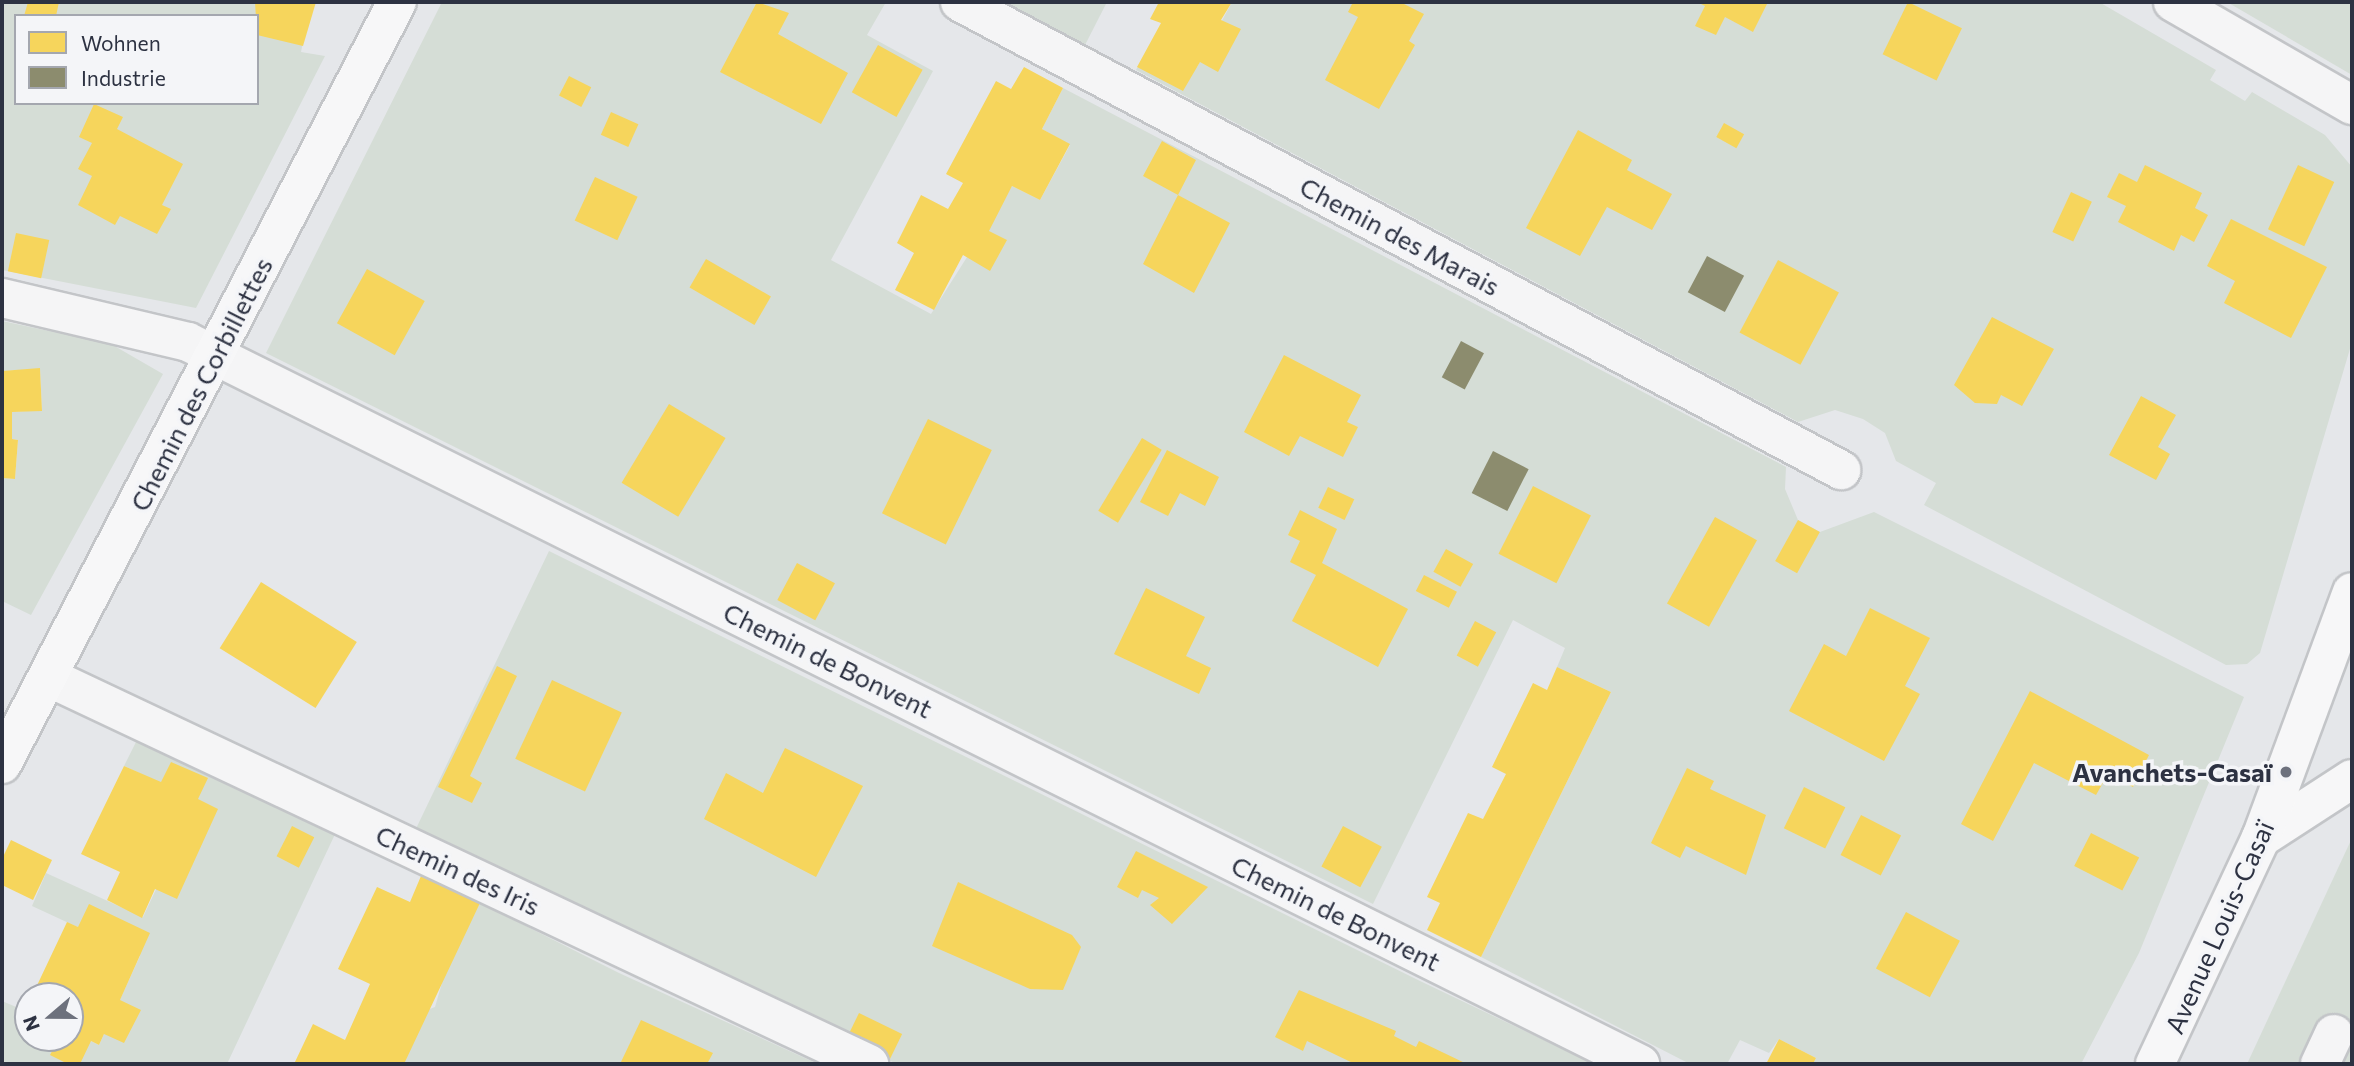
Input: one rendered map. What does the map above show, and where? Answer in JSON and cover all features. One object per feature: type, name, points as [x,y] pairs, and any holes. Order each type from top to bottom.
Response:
[{"type":"street","name":"Chemin des Corbillettes","points":[[2,764],[217,356],[397,2]]},
{"type":"street","name":"Chemin des Marais","points":[[960,2],[1841,470]]},
{"type":"street","points":[[2172,2],[2352,105]]},
{"type":"street","name":"Chemin de Bonvent","points":[[2,298],[130,325],[217,356],[1640,1064]]},
{"type":"street","name":"Avenue Louis-Casaï","points":[[2155,1064],[2261,838],[2352,592]]},
{"type":"street","name":"Chemin des Iris","points":[[48,677],[869,1064]]},
{"type":"street","points":[[2261,838],[2352,779]]},
{"type":"shaded area","points":[[2,2],[311,2],[301,52],[325,56],[196,308],[2,270]]},
{"type":"shaded area","points":[[442,2],[886,2],[867,35],[933,71],[831,260],[931,314],[1012,186],[1040,200],[1070,145],[1042,129],[1063,88],[1786,467],[1785,489],[1798,520],[1820,532],[1874,512],[2244,697],[2139,953],[2081,1064],[1813,1064],[1816,1058],[1779,1039],[1769,1053],[1740,1040],[1727,1064],[1690,1064],[1481,957],[1611,692],[1557,667],[1565,648],[1513,620],[1373,904],[266,353]]},
{"type":"shaded area","points":[[1004,2],[1107,2],[1085,45]]},
{"type":"shaded area","points":[[1232,2],[2099,2],[2216,70],[2210,80],[2245,101],[2252,92],[2325,135],[2352,167],[2352,342],[2260,653],[2247,664],[2226,665],[1924,505],[1936,483],[1896,461],[1885,433],[1863,419],[1835,410],[1798,422],[1136,70],[1151,43],[1197,67]]},
{"type":"shaded area","points":[[2227,2],[2352,2],[2352,75]]},
{"type":"shaded area","points":[[2,321],[111,344],[163,374],[31,615],[2,601],[2,478],[15,479],[18,440],[12,439],[12,412],[42,410],[40,369],[2,371]]},
{"type":"shaded area","points":[[549,551],[1420,981],[1594,1064],[897,1064],[412,837]]},
{"type":"shaded area","points":[[139,736],[337,830],[227,1064],[2,1064],[2,1001],[14,1006],[14,1052],[84,1052],[84,1038],[99,1045],[140,956],[32,906],[46,873],[143,917],[198,800],[124,766]]},
{"type":"shaded area","points":[[2352,838],[2352,1064],[2247,1064]]},
{"type":"shaded area","points":[[480,903],[619,973],[818,1064],[402,1064],[427,1010],[435,1007],[446,969]]},
{"type":"building: Wohnen","points":[[28,2],[59,2],[56,14],[25,14]]},
{"type":"building: Wohnen","points":[[255,2],[316,2],[303,46],[259,35],[259,14],[256,14]]},
{"type":"building: Wohnen","points":[[757,2],[789,13],[778,34],[848,73],[821,124],[720,72]]},
{"type":"building: Wohnen","points":[[1159,2],[1232,2],[1221,20],[1241,29],[1218,72],[1200,62],[1183,91],[1137,67],[1161,23],[1150,19]]},
{"type":"building: Wohnen","points":[[1353,2],[1400,2],[1424,14],[1409,41],[1415,45],[1379,109],[1325,80],[1358,17],[1348,12]]},
{"type":"building: Wohnen","points":[[1697,2],[1768,2],[1753,32],[1725,17],[1716,35],[1695,26],[1705,6]]},
{"type":"building: Wohnen","points":[[1908,2],[1962,28],[1937,80],[1883,54]]},
{"type":"building: Wohnen","points":[[878,45],[923,70],[896,117],[852,92]]},
{"type":"building: Wohnen","points":[[1024,67],[1063,88],[1042,129],[1070,144],[1040,200],[1012,186],[989,231],[1007,240],[990,271],[963,255],[934,310],[895,290],[914,253],[897,243],[921,195],[948,209],[963,183],[946,174],[996,81],[1011,89]]},
{"type":"building: Wohnen","points":[[569,76],[591,87],[581,107],[559,96]]},
{"type":"building: Wohnen","points":[[94,105],[96,105],[123,117],[117,129],[183,164],[162,205],[171,209],[157,234],[120,216],[115,225],[78,205],[92,176],[78,169],[92,143],[79,137]]},
{"type":"building: Wohnen","points":[[611,112],[638,124],[628,147],[601,135]]},
{"type":"building: Wohnen","points":[[1724,123],[1744,134],[1736,148],[1716,137]]},
{"type":"building: Wohnen","points":[[1578,130],[1632,160],[1627,170],[1672,194],[1652,230],[1607,207],[1580,256],[1526,228]]},
{"type":"building: Wohnen","points":[[1162,141],[1196,160],[1178,195],[1143,176]]},
{"type":"building: Wohnen","points":[[2145,165],[2202,193],[2195,208],[2208,215],[2194,242],[2181,235],[2174,251],[2118,222],[2126,206],[2107,197],[2119,173],[2137,182]]},
{"type":"building: Wohnen","points":[[2298,165],[2334,182],[2304,246],[2268,229]]},
{"type":"building: Wohnen","points":[[595,177],[638,197],[617,240],[575,221]]},
{"type":"building: Wohnen","points":[[2071,192],[2092,202],[2073,242],[2052,232]]},
{"type":"building: Wohnen","points":[[1178,195],[1230,223],[1194,293],[1143,264]]},
{"type":"building: Wohnen","points":[[2231,219],[2327,267],[2291,338],[2224,303],[2235,281],[2207,266]]},
{"type":"building: Wohnen","points":[[16,233],[49,240],[41,278],[8,271]]},
{"type":"building: Wohnen","points":[[706,259],[771,296],[754,325],[690,288]]},
{"type":"building: Wohnen","points":[[1778,260],[1839,292],[1800,365],[1740,332]]},
{"type":"building: Wohnen","points":[[367,269],[425,301],[395,355],[337,323]]},
{"type":"building: Wohnen","points":[[1992,317],[2054,349],[2022,406],[2001,395],[1997,404],[1975,403],[1954,385]]},
{"type":"building: Wohnen","points":[[1284,355],[1361,395],[1347,422],[1358,427],[1343,457],[1300,436],[1289,456],[1244,432]]},
{"type":"building: Wohnen","points":[[40,368],[42,411],[12,412],[12,439],[18,440],[15,479],[2,478],[2,371]]},
{"type":"building: Wohnen","points":[[2141,396],[2176,415],[2158,447],[2170,454],[2156,480],[2109,455]]},
{"type":"building: Wohnen","points":[[669,404],[726,438],[678,517],[622,483]]},
{"type":"building: Wohnen","points":[[928,419],[992,450],[946,544],[882,513]]},
{"type":"building: Wohnen","points":[[1142,438],[1162,450],[1118,523],[1098,511]]},
{"type":"building: Wohnen","points":[[1167,450],[1219,477],[1205,506],[1180,493],[1168,516],[1140,502]]},
{"type":"building: Wohnen","points":[[1533,486],[1591,516],[1556,583],[1498,554]]},
{"type":"building: Wohnen","points":[[1328,487],[1354,499],[1345,520],[1318,508]]},
{"type":"building: Wohnen","points":[[1300,510],[1337,529],[1322,563],[1408,609],[1378,667],[1292,621],[1316,575],[1290,562],[1300,541],[1288,535]]},
{"type":"building: Wohnen","points":[[1715,517],[1757,540],[1709,627],[1667,604]]},
{"type":"building: Wohnen","points":[[1798,520],[1820,532],[1797,573],[1775,561]]},
{"type":"building: Wohnen","points":[[1446,549],[1473,564],[1461,587],[1433,572]]},
{"type":"building: Wohnen","points":[[797,563],[835,583],[815,620],[777,600]]},
{"type":"building: Wohnen","points":[[1424,575],[1457,592],[1449,608],[1416,591]]},
{"type":"building: Wohnen","points":[[261,582],[357,642],[315,708],[220,648]]},
{"type":"building: Wohnen","points":[[1146,588],[1205,617],[1186,656],[1211,668],[1199,694],[1114,654]]},
{"type":"building: Wohnen","points":[[1870,608],[1930,638],[1905,686],[1920,694],[1884,761],[1789,711],[1824,644],[1846,656]]},
{"type":"building: Wohnen","points":[[1475,621],[1496,632],[1478,667],[1457,655]]},
{"type":"building: Wohnen","points":[[497,666],[517,676],[470,776],[482,783],[472,803],[438,787]]},
{"type":"building: Wohnen","points":[[1557,667],[1611,692],[1481,957],[1427,930],[1440,903],[1427,897],[1468,813],[1483,819],[1506,774],[1492,767],[1533,683],[1547,690]]},
{"type":"building: Wohnen","points":[[552,680],[622,713],[585,791],[515,759]]},
{"type":"building: Wohnen","points":[[2030,691],[2149,755],[2133,787],[2108,774],[2096,795],[2034,763],[1993,841],[1961,824]]},
{"type":"building: Wohnen","points":[[785,748],[863,786],[816,877],[704,819],[726,773],[763,793]]},
{"type":"building: Wohnen","points":[[171,762],[208,778],[198,799],[218,809],[177,899],[155,889],[142,918],[107,900],[120,872],[81,854],[124,766],[161,782]]},
{"type":"building: Wohnen","points":[[1687,768],[1714,781],[1710,789],[1766,815],[1746,875],[1686,846],[1680,858],[1651,843]]},
{"type":"building: Wohnen","points":[[1804,787],[1845,807],[1825,849],[1784,828]]},
{"type":"building: Wohnen","points":[[1861,815],[1901,835],[1881,876],[1841,855]]},
{"type":"building: Wohnen","points":[[292,826],[314,837],[299,868],[277,856]]},
{"type":"building: Wohnen","points":[[1343,826],[1382,847],[1360,887],[1321,867]]},
{"type":"building: Wohnen","points":[[2091,833],[2139,858],[2122,890],[2074,866]]},
{"type":"building: Wohnen","points":[[11,840],[52,860],[33,900],[2,885],[2,859]]},
{"type":"building: Wohnen","points":[[1136,851],[1208,887],[1172,924],[1150,905],[1159,898],[1142,890],[1138,898],[1117,887]]},
{"type":"building: Wohnen","points":[[421,876],[480,903],[404,1064],[294,1064],[313,1024],[345,1040],[370,984],[338,969],[377,887],[410,902]]},
{"type":"building: Wohnen","points":[[958,882],[1072,935],[1081,947],[1063,990],[1030,989],[932,946]]},
{"type":"building: Wohnen","points":[[89,904],[150,933],[120,1000],[141,1010],[124,1043],[104,1034],[99,1045],[91,1041],[80,1064],[68,1064],[50,1055],[52,1052],[84,1052],[84,982],[39,982],[67,922],[78,927]]},
{"type":"building: Wohnen","points":[[1906,912],[1960,941],[1930,997],[1876,969]]},
{"type":"building: Wohnen","points":[[1299,990],[1396,1031],[1394,1036],[1416,1047],[1419,1041],[1467,1064],[1355,1064],[1307,1041],[1303,1051],[1275,1037]]},
{"type":"building: Wohnen","points":[[859,1013],[902,1034],[889,1061],[846,1040]]},
{"type":"building: Wohnen","points":[[641,1020],[713,1053],[707,1064],[620,1064]]},
{"type":"building: Wohnen","points":[[1779,1039],[1816,1058],[1813,1064],[1766,1064]]},
{"type":"building: Industrie","points":[[1707,256],[1744,276],[1725,312],[1688,292]]},
{"type":"building: Industrie","points":[[1461,341],[1484,353],[1465,389],[1442,377]]},
{"type":"building: Industrie","points":[[1493,451],[1529,469],[1507,511],[1472,493]]},
{"type":"place","name":"Avanchets-Casaï","points":[[2286,772]]}]
